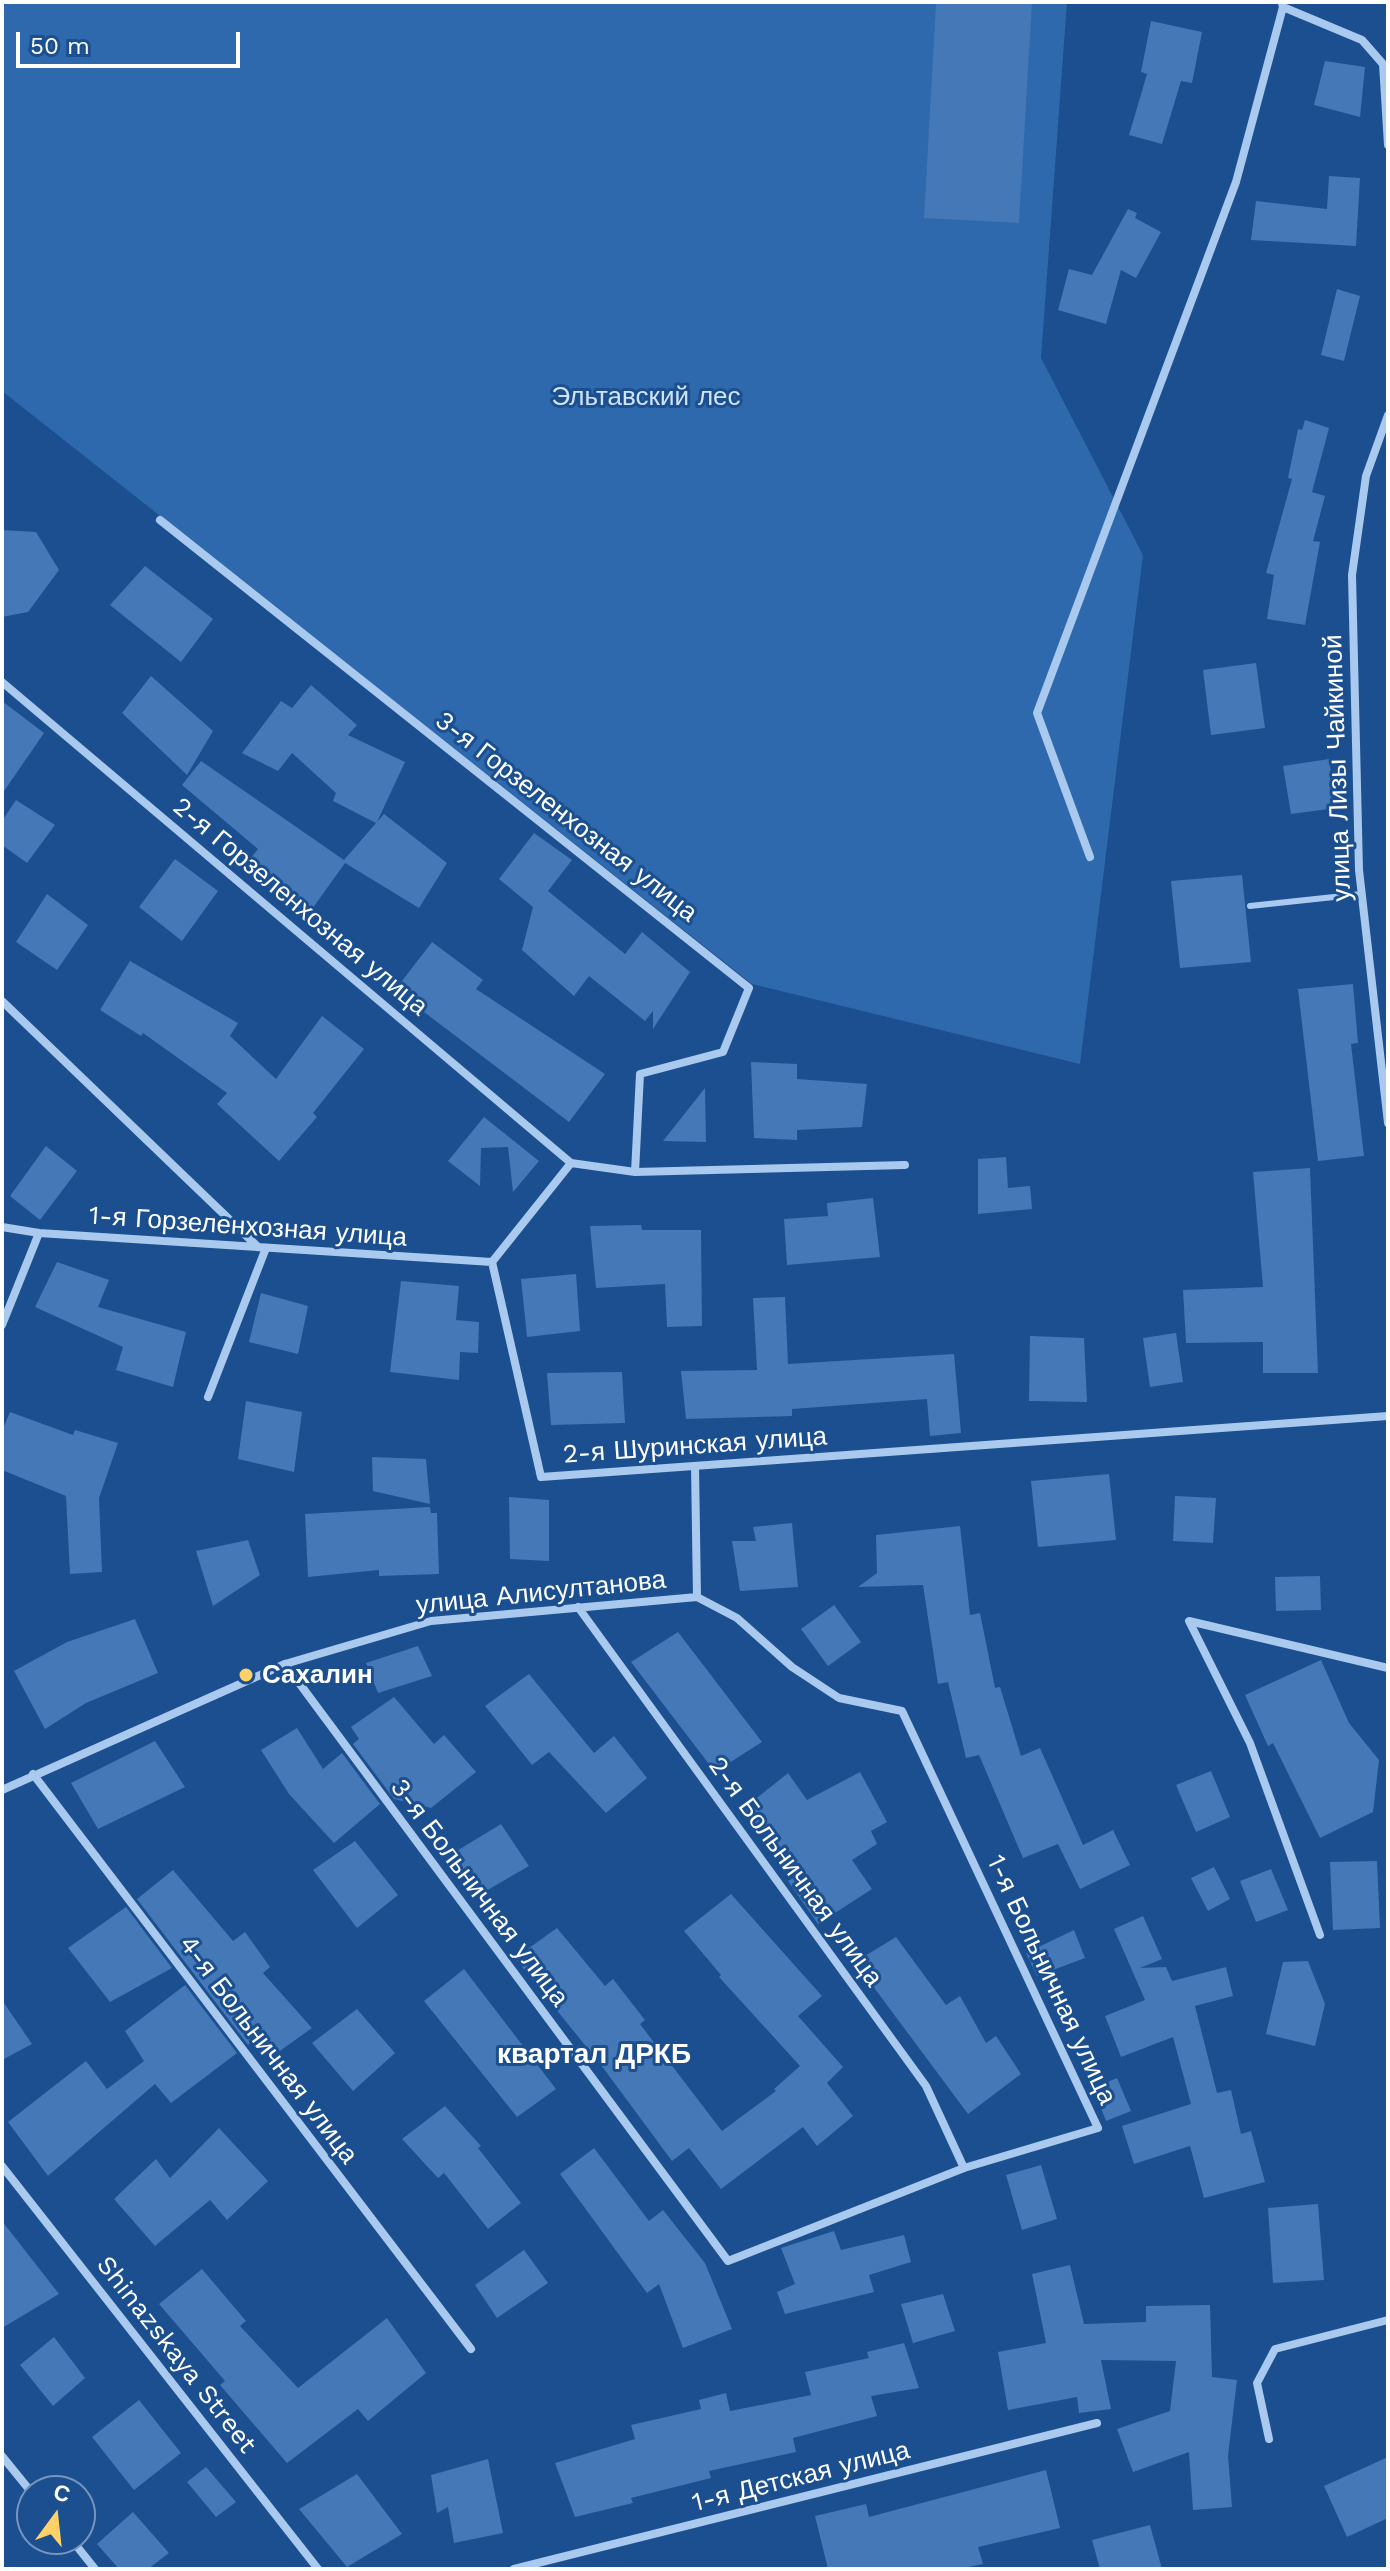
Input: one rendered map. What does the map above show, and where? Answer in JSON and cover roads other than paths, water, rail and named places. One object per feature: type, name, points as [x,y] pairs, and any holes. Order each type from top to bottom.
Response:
[{"type":"street","points":[[1090,857],[1037,713],[1236,182],[1282,5],[1362,40],[1383,64],[1388,145]]},
{"type":"street","name":"улица Лизы Чайкиной","points":[[1388,415],[1366,476],[1352,575],[1362,894],[1388,1123]]},
{"type":"street","name":"3-я Горзеленхозная улица","points":[[160,520],[749,988],[723,1052],[640,1074],[635,1172]]},
{"type":"street","name":"2-я Горзеленхозная улица","points":[[2,682],[571,1163]]},
{"type":"street","points":[[2,1001],[262,1248],[208,1397]]},
{"type":"street","points":[[492,1262],[571,1163],[635,1172],[905,1165]]},
{"type":"street","name":"1-я Горзеленхозная улица","points":[[2,1227],[39,1233],[492,1262]]},
{"type":"street","points":[[2,1325],[39,1233]]},
{"type":"street","name":"2-я Шуринская улица","points":[[492,1262],[541,1477],[1388,1416]]},
{"type":"street","name":"улица Алисултанова","points":[[2,1790],[285,1664],[431,1621],[697,1597],[695,1466]]},
{"type":"street","name":"1-я Больничная улица","points":[[697,1597],[737,1618],[792,1667],[839,1698],[902,1711],[1098,2128],[964,2168],[728,2261]]},
{"type":"street","name":"2-я Больничная улица","points":[[578,1607],[926,2086],[964,2168]]},
{"type":"street","points":[[1320,1935],[1250,1743],[1189,1621],[1388,1668]]},
{"type":"street","name":"3-я Больничная улица","points":[[285,1664],[728,2261]]},
{"type":"street","name":"4-я Больничная улица","points":[[33,1774],[471,2349]]},
{"type":"street","name":"Shinazskaya Street","points":[[2,2166],[318,2569]]},
{"type":"street","points":[[1269,2439],[1257,2383],[1275,2349],[1388,2320]]},
{"type":"street","name":"1-я Детская улица","points":[[514,2569],[1097,2423]]},
{"type":"street","points":[[2,2456],[17,2475]]},
{"type":"lane","points":[[1250,906],[1362,894]]},
{"type":"place","name":"Сахалин","points":[[246,1675]]},
{"type":"district","name":"квартал ДРКБ","points":[[594,2055]]},
{"type":"park label","name":"Эльтавский лес","points":[[646,397]]}]
